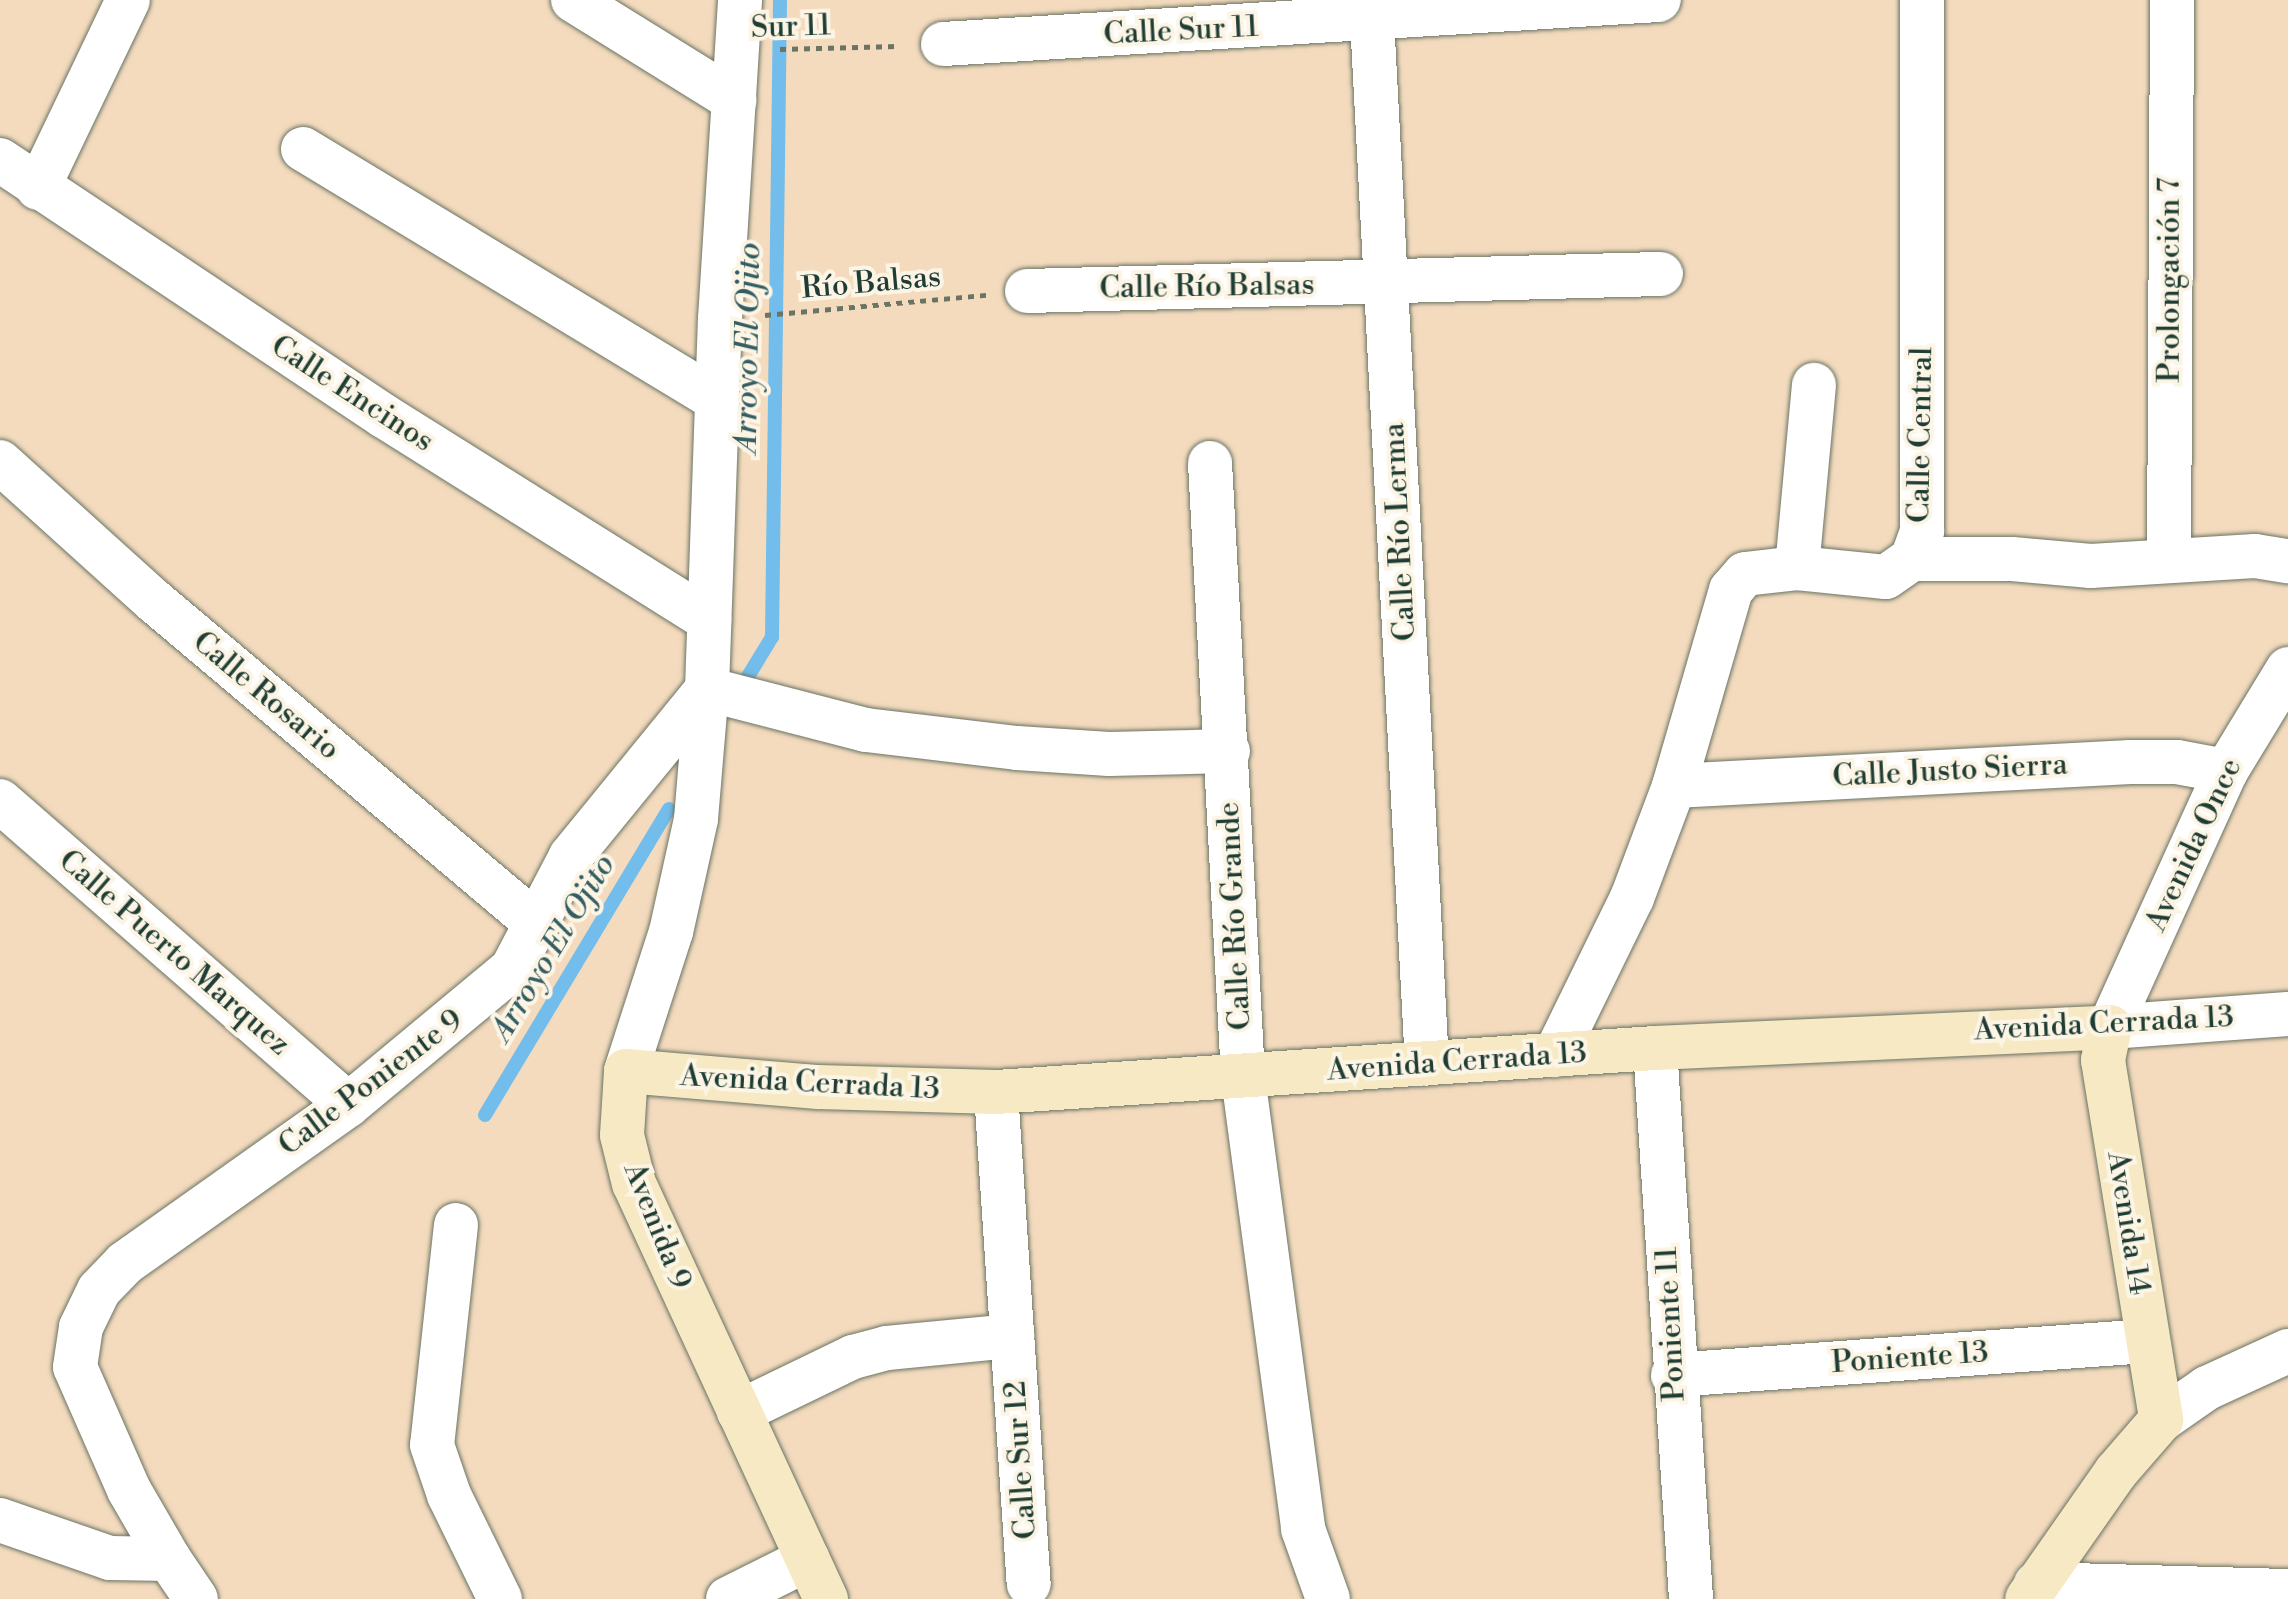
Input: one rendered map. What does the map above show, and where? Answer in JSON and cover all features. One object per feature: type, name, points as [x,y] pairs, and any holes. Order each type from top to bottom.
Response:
[{"type":"street","points":[[38,188],[128,0]]},
{"type":"street","points":[[573,0],[734,100]]},
{"type":"street","points":[[740,0],[720,319],[707,689],[866,730],[1002,747],[1109,754],[1228,751]]},
{"type":"street","name":"Calle Sur 11","points":[[943,44],[1371,10],[1659,0]]},
{"type":"street","name":"Calle Central","points":[[1555,1055],[1632,898],[1674,786],[1731,590],[1745,574],[1797,568],[1886,577],[1912,559],[1922,531],[1922,0]]},
{"type":"street","name":"Prolongación 7","points":[[2169,560],[2172,0]]},
{"type":"street","name":"Calle Río Lerma","points":[[1371,10],[1427,1064]]},
{"type":"street","points":[[303,149],[717,400]]},
{"type":"street","name":"Calle Encinos","points":[[0,160],[384,416],[709,620]]},
{"type":"street","name":"Calle Río Balsas","points":[[1027,291],[1661,274]]},
{"type":"street","points":[[1797,568],[1814,385]]},
{"type":"street","name":"Calle Rosario","points":[[0,462],[154,601],[537,924]]},
{"type":"street","name":"Calle Río Grande","points":[[1210,463],[1228,751],[1243,1077],[1303,1529],[1328,1599]]},
{"type":"street","points":[[1912,559],[2012,559],[2091,566],[2255,556],[2288,561]]},
{"type":"street","name":"Avenida Once","points":[[2110,1027],[2226,771],[2288,669]]},
{"type":"street","name":"Calle Poniente 9","points":[[196,1599],[169,1559],[81,1387],[75,1367],[81,1327],[99,1290],[125,1263],[348,1105],[512,969],[571,856],[707,689]]},
{"type":"street","name":"Avenida 9","points":[[707,689],[696,819],[671,932],[626,1071],[622,1135],[634,1184],[826,1599]]},
{"type":"street","name":"Calle Justo Sierra","points":[[1674,786],[2130,762],[2177,762],[2226,771]]},
{"type":"street","name":"Calle Puerto Marquez","points":[[0,801],[348,1105]]},
{"type":"street","name":"Avenida Cerrada 13","points":[[626,1071],[818,1087],[996,1092],[1655,1048],[2110,1027],[2288,1014]]},
{"type":"street","name":"Avenida 14","points":[[2110,1027],[2103,1060],[2161,1420]]},
{"type":"street","name":"Poniente 11","points":[[1655,1048],[1673,1375],[1691,1599]]},
{"type":"street","name":"Calle Sur 12","points":[[996,1092],[1029,1584]]},
{"type":"street","points":[[456,1225],[432,1445],[449,1495],[500,1599]]},
{"type":"street","name":"Calle Sur 12","points":[[739,1412],[853,1357],[887,1348],[1012,1336]]},
{"type":"street","name":"Poniente 13","points":[[1673,1375],[2146,1341]]},
{"type":"street","points":[[2032,1591],[2161,1420],[2207,1388],[2288,1351]]},
{"type":"street","points":[[0,1520],[110,1558],[169,1559]]},
{"type":"street","points":[[728,1599],[808,1559]]},
{"type":"street","points":[[2032,1591],[2142,1594],[2288,1591]]},
{"type":"path","name":"Sur 11","points":[[737,50],[943,44]]},
{"type":"path","name":"Río Balsas","points":[[720,319],[1027,291]]},
{"type":"waterway","name":"Arroyo El Ojito","points":[[741,688],[772,637],[780,0]]},
{"type":"waterway","name":"Arroyo El Ojito","points":[[485,1115],[669,809]]}]
